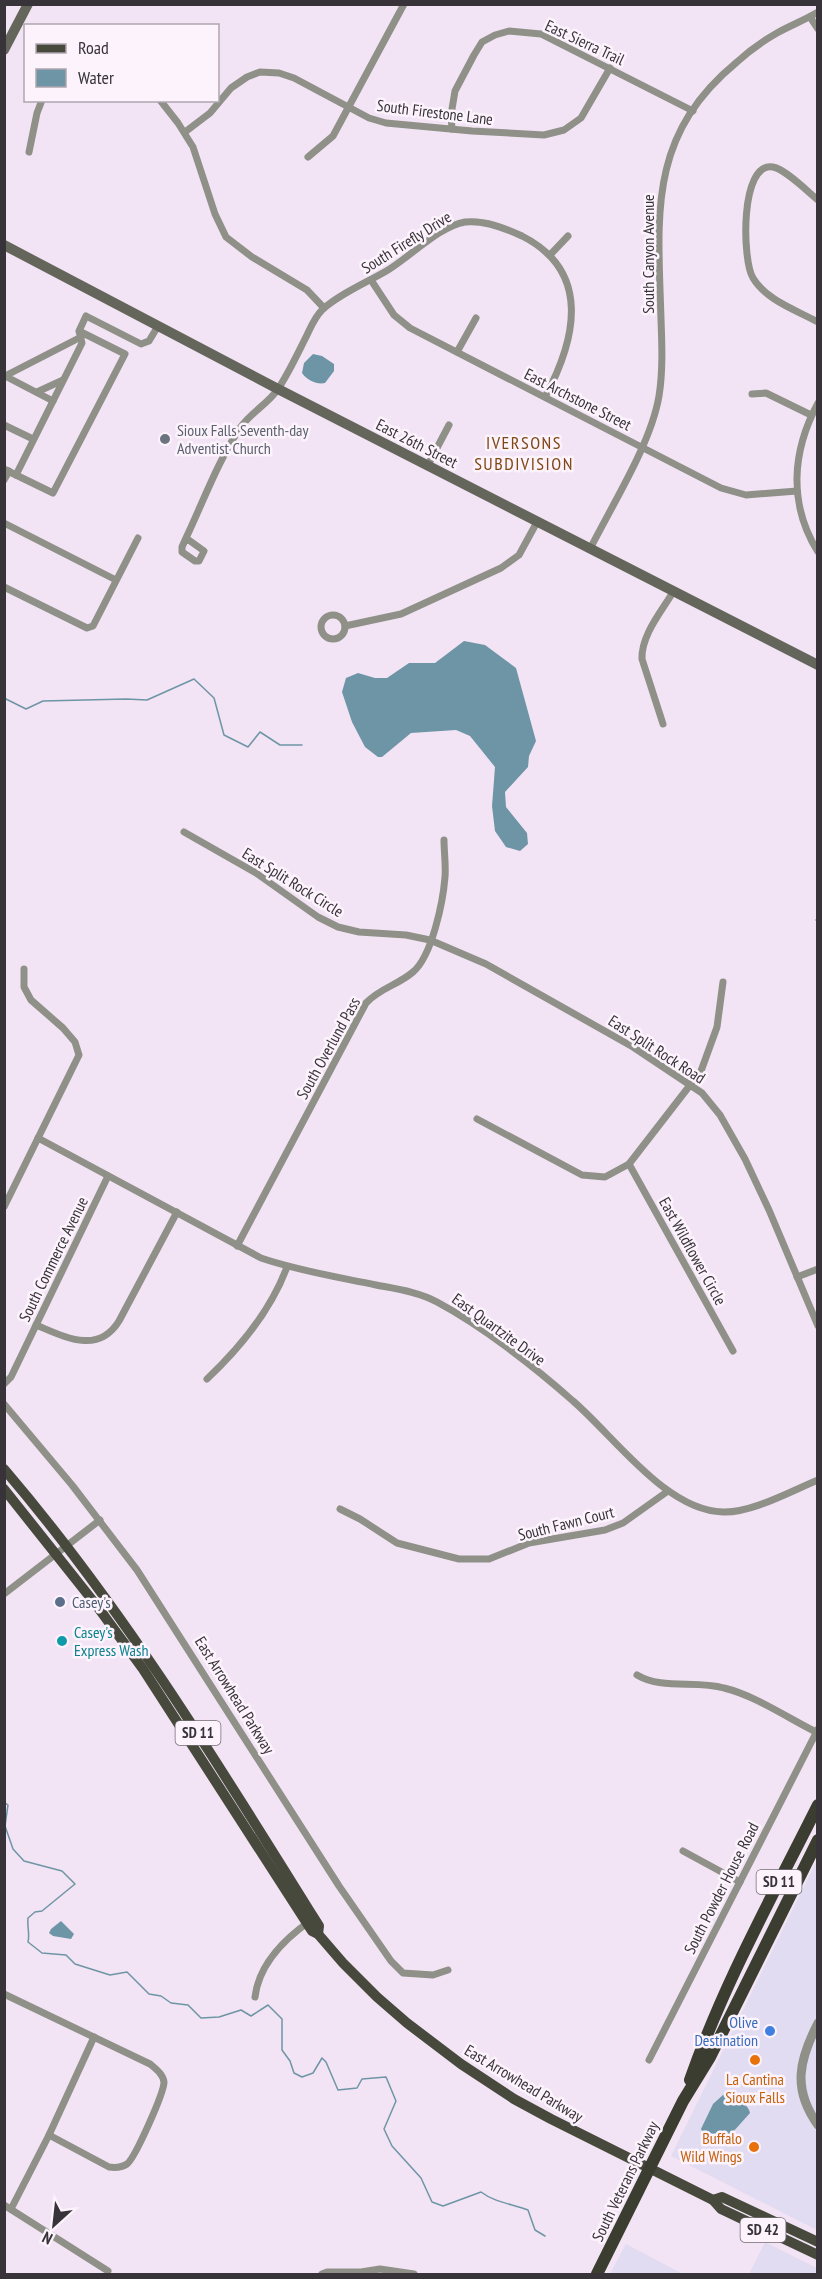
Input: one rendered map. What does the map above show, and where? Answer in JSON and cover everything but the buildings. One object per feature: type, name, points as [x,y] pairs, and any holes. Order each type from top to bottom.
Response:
[{"type":"highway","name":"South Veterans Parkway","points":[[683,2101],[705,2038],[730,1982],[818,1805]]},
{"type":"highway","name":"South Veterans Parkway","points":[[597,2274],[683,2101],[710,2057],[818,1840]]},
{"type":"main road","points":[[4,50],[28,4]]},
{"type":"main road","name":"East 26th Street","points":[[4,246],[818,665]]},
{"type":"main road","name":"East Arrowhead Parkway","points":[[4,1469],[67,1546],[159,1674],[233,1788],[310,1921]]},
{"type":"main road","name":"East Arrowhead Parkway","points":[[4,1489],[97,1606],[158,1690],[310,1921],[319,1926],[318,1934],[377,1997],[461,2064],[505,2093],[551,2119],[712,2200],[722,2209],[818,2255]]},
{"type":"main road","name":"East Arrowhead Parkway","points":[[712,2200],[722,2197],[818,2242]]},
{"type":"street","points":[[308,157],[333,136],[404,4]]},
{"type":"street","name":"South Canyon Avenue","points":[[590,549],[642,447],[659,397],[662,371],[659,221],[663,177],[676,140],[710,88],[735,63],[762,42],[818,12]]},
{"type":"street","points":[[810,17],[818,29]]},
{"type":"street","name":"East Sierra Trail","points":[[452,129],[452,103],[455,91],[482,42],[509,31],[541,34],[693,111]]},
{"type":"street","name":"South Firestone Lane","points":[[184,132],[210,113],[231,88],[247,77],[260,72],[279,73],[294,78],[369,118],[386,123],[533,135],[554,134],[581,118],[610,68]]},
{"type":"street","points":[[29,152],[41,102]]},
{"type":"street","points":[[162,102],[193,147],[215,214],[226,237],[252,257],[307,290],[324,308]]},
{"type":"street","points":[[818,200],[781,170],[771,166],[763,169],[753,184],[749,197],[745,246],[748,268],[761,289],[779,302],[818,322]]},
{"type":"street","name":"South Firefly Drive","points":[[278,389],[311,324],[324,308],[449,228],[465,222],[504,228],[530,240],[550,255],[569,288],[572,316],[565,356],[545,398]]},
{"type":"street","points":[[550,255],[568,237]]},
{"type":"street","name":"East Archstone Street","points":[[371,280],[382,299],[402,322],[734,494],[754,495],[797,490]]},
{"type":"street","points":[[4,480],[33,439],[82,343],[80,334],[86,316],[141,344],[148,341],[158,326]]},
{"type":"street","points":[[457,352],[476,318]]},
{"type":"street","points":[[53,401],[5,376],[80,334]]},
{"type":"street","points":[[10,472],[53,493],[124,354],[80,334]]},
{"type":"street","points":[[37,392],[63,381]]},
{"type":"street","points":[[186,538],[239,429],[254,411],[278,389]]},
{"type":"street","points":[[752,394],[766,393],[811,415]]},
{"type":"street","points":[[818,403],[811,415],[798,454],[797,490],[804,526],[818,552]]},
{"type":"street","points":[[4,425],[33,439]]},
{"type":"street","points":[[428,465],[449,425]]},
{"type":"street","points":[[345,626],[401,614],[501,568],[519,555],[537,522]]},
{"type":"street","points":[[4,524],[116,580]]},
{"type":"street","points":[[4,587],[87,628],[93,626],[138,538]]},
{"type":"street","points":[[663,724],[642,658],[642,651],[647,636],[673,592]]},
{"type":"street","name":"East Split Rock Circle","points":[[183,832],[256,873],[330,924],[359,932],[406,935],[430,940]]},
{"type":"street","name":"South Overlund Pass","points":[[237,1246],[366,1003],[382,989],[413,972],[424,956],[443,890],[444,840]]},
{"type":"street","name":"East Split Rock Road","points":[[430,940],[464,953],[508,976],[633,1047],[692,1085],[715,1107],[736,1142],[769,1210],[818,1326]]},
{"type":"street","points":[[4,1207],[79,1055],[75,1042],[63,1028],[31,1000],[24,987],[24,969]]},
{"type":"street","points":[[477,1119],[582,1175],[604,1177],[629,1164],[701,1071],[717,1027],[723,982]]},
{"type":"street","name":"East Quartzite Drive","points":[[38,1138],[261,1258],[287,1267],[411,1292],[434,1300],[459,1313],[573,1401],[668,1491],[695,1507],[724,1513],[756,1506],[818,1480]]},
{"type":"street","name":"East Wildflower Circle","points":[[629,1164],[734,1351]]},
{"type":"street","name":"South Commerce Avenue","points":[[4,1384],[11,1377],[108,1176]]},
{"type":"street","points":[[36,1325],[82,1341],[95,1339],[112,1330],[177,1212]]},
{"type":"street","points":[[207,1379],[242,1341],[267,1309],[275,1297],[287,1267]]},
{"type":"street","points":[[797,1277],[818,1269]]},
{"type":"street","name":"East Arrowhead Parkway","points":[[4,1404],[100,1520],[166,1614],[339,1886],[391,1961],[403,1973],[433,1975],[448,1970]]},
{"type":"street","name":"South Fawn Court","points":[[340,1509],[360,1519],[392,1541],[459,1559],[489,1560],[529,1543],[605,1530],[623,1523],[668,1491]]},
{"type":"street","points":[[4,1594],[100,1520]]},
{"type":"street","points":[[637,1674],[644,1679],[662,1683],[699,1684],[728,1689],[817,1730]]},
{"type":"street","name":"South Powder House Road","points":[[649,2060],[817,1730]]},
{"type":"street","points":[[683,1851],[740,1882]]},
{"type":"street","points":[[255,1997],[260,1974],[267,1962],[310,1921]]},
{"type":"street","points":[[4,1994],[150,2064],[161,2073],[164,2081],[148,2124],[129,2163],[118,2168],[109,2167],[49,2135]]},
{"type":"street","points":[[818,2023],[804,2055],[800,2079],[804,2100],[818,2125]]},
{"type":"street","points":[[94,2037],[49,2135],[8,2207],[108,2271]]},
{"type":"street","points":[[322,2274],[327,2271],[359,2273],[380,2270],[414,2274]]},
{"type":"shaded area","points":[[817,1860],[817,2230],[671,2156]]},
{"type":"shaded area","points":[[765,2242],[817,2268],[817,2274],[749,2274]]},
{"type":"shaded area","points":[[626,2244],[683,2274],[610,2274]]},
{"type":"water","points":[[313,354],[322,356],[334,364],[334,371],[325,383],[312,381],[302,373],[304,363]]},
{"type":"water","points":[[464,641],[485,645],[516,668],[536,741],[529,756],[528,767],[505,792],[506,807],[527,833],[528,844],[520,851],[506,847],[495,831],[492,806],[495,767],[470,736],[456,730],[411,733],[382,757],[378,757],[365,747],[352,722],[342,692],[346,678],[358,673],[375,678],[387,678],[409,663],[435,663]]},
{"type":"water","points":[[61,1921],[74,1934],[71,1939],[53,1936],[49,1933]]},
{"type":"water","points":[[724,2094],[744,2103],[750,2113],[724,2142],[719,2143],[705,2136],[701,2129],[713,2104]]},
{"type":"waterway","points":[[4,698],[26,709],[43,701],[147,700],[194,679],[214,698],[224,735],[248,747],[260,732],[280,745],[302,745]]},
{"type":"waterway","points":[[4,1802],[8,1805],[5,1826],[13,1849],[24,1861],[62,1871],[75,1884],[42,1911],[35,1912],[28,1918],[28,1942],[42,1953],[66,1955],[75,1964],[110,1975],[127,1972],[149,1994],[161,1996],[171,2003],[188,2005],[201,2018],[219,2017],[241,2010],[251,2016],[268,2005],[282,2019],[282,2050],[290,2061],[294,2073],[302,2077],[313,2073],[322,2058],[338,2090],[357,2088],[362,2079],[386,2077],[396,2101],[384,2129],[392,2146],[421,2178],[432,2202],[443,2206],[481,2192],[497,2201],[528,2210],[535,2230],[545,2236]]},
{"type":"place","name":"Sioux Falls Seventh-day Adventist Church","points":[[165,439]]},
{"type":"place","name":"Casey's","points":[[60,1602]]},
{"type":"place","name":"Casey's Express Wash","points":[[62,1641]]},
{"type":"place","name":"Olive Destination","points":[[770,2031]]},
{"type":"place","name":"La Cantina Sioux Falls","points":[[755,2060]]},
{"type":"place","name":"Buffalo Wild Wings","points":[[754,2147]]},
{"type":"district","name":"IVERSONS SUBDIVISION","points":[[524,453]]}]
